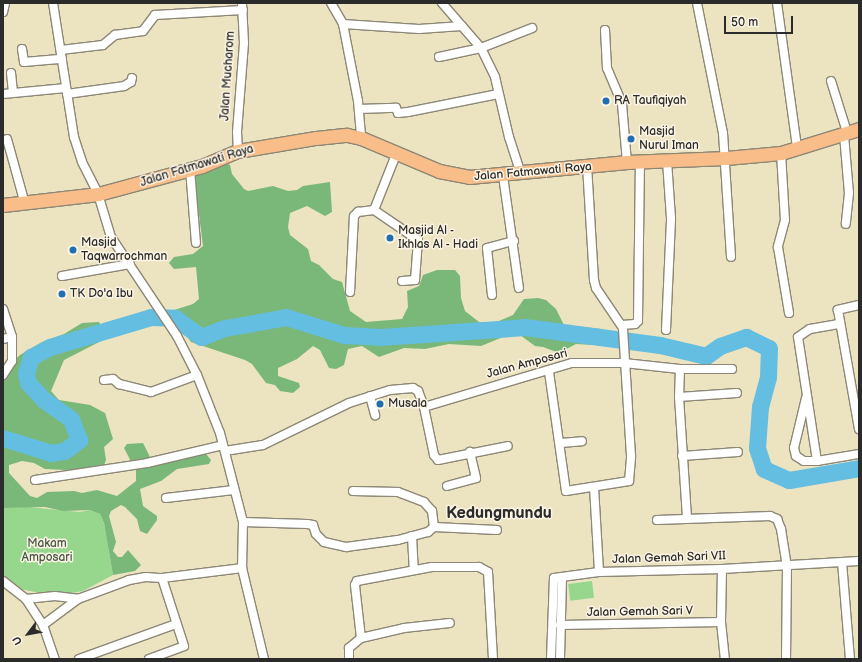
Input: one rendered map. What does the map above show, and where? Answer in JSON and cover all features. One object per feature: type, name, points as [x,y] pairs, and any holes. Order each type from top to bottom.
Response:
[{"type":"main road","name":"Jalan Fatmawati Raya","points":[[3,205],[25,204],[98,194],[190,169],[238,151],[316,138],[347,135],[361,138],[457,176],[503,176],[634,162],[726,158],[781,153],[850,132]]},
{"type":"street","points":[[3,12],[5,3]]},
{"type":"street","points":[[53,3],[66,91],[77,149],[98,194],[109,233],[176,336],[197,375],[213,413],[224,448],[243,522],[242,568],[264,659]]},
{"type":"street","points":[[331,3],[343,24],[359,109],[361,138]]},
{"type":"street","points":[[442,3],[481,48],[494,76],[521,173]]},
{"type":"street","points":[[697,3],[726,158],[731,257]]},
{"type":"street","points":[[777,3],[798,148]]},
{"type":"street","points":[[22,49],[21,62],[103,45],[115,35],[143,30],[155,15],[243,6]]},
{"type":"street","name":"Jalan Mucharom","points":[[238,151],[237,132],[243,70],[243,6]]},
{"type":"street","points":[[343,24],[419,29],[462,26]]},
{"type":"street","points":[[439,57],[481,48],[532,28]]},
{"type":"street","points":[[605,30],[607,68],[622,104],[634,162],[638,321],[635,324],[623,327]]},
{"type":"street","points":[[11,73],[13,93]]},
{"type":"street","points":[[3,94],[124,86],[132,78]]},
{"type":"street","points":[[831,81],[850,132],[849,193],[846,224]]},
{"type":"street","points":[[359,109],[396,108],[398,112],[408,112],[498,94]]},
{"type":"street","points":[[7,139],[25,204]]},
{"type":"street","points":[[374,210],[398,152]]},
{"type":"street","points":[[781,153],[785,220],[778,247],[789,313]]},
{"type":"street","points":[[666,330],[671,218],[667,161]]},
{"type":"street","points":[[549,372],[561,443],[563,465],[561,467],[566,491],[629,480],[623,327],[596,288],[594,280],[587,167]]},
{"type":"street","points":[[190,169],[196,243]]},
{"type":"street","points":[[503,176],[514,241],[519,288]]},
{"type":"street","points":[[350,292],[354,216],[358,212],[374,210],[418,240],[415,280],[402,281]]},
{"type":"street","points":[[492,295],[487,248],[514,241]]},
{"type":"street","points":[[62,276],[130,264]]},
{"type":"street","points":[[859,305],[838,310],[859,429]]},
{"type":"street","points":[[3,309],[12,337],[12,361],[3,375]]},
{"type":"street","points":[[817,461],[799,335],[810,329],[840,324]]},
{"type":"street","points":[[3,339],[12,337]]},
{"type":"street","name":"Jalan Amposari","points":[[424,407],[549,372],[572,363],[624,359],[680,369],[732,368]]},
{"type":"street","points":[[680,369],[679,398],[687,519]]},
{"type":"street","points":[[104,380],[113,379],[119,384],[151,392],[197,375]]},
{"type":"street","points":[[35,480],[147,463],[224,448],[263,445],[330,411],[370,396],[413,388],[418,391],[424,407],[436,460],[470,452],[508,446]]},
{"type":"street","points":[[679,398],[737,393]]},
{"type":"street","points":[[807,394],[793,452],[804,461],[817,461],[859,454]]},
{"type":"street","points":[[370,396],[375,415]]},
{"type":"street","points":[[561,443],[582,441]]},
{"type":"street","points":[[447,486],[476,478],[470,452]]},
{"type":"street","points":[[682,456],[738,452]]},
{"type":"street","points":[[594,487],[599,572]]},
{"type":"street","points":[[166,498],[234,490]]},
{"type":"street","points":[[353,491],[398,492],[424,502],[432,511],[434,527]]},
{"type":"street","points":[[657,520],[775,517],[781,529],[787,566],[786,659]]},
{"type":"street","points":[[243,522],[313,525],[316,534],[324,542],[342,546],[412,536],[428,532],[434,527],[497,530]]},
{"type":"street","points":[[412,536],[414,570]]},
{"type":"street","name":"Jalan Gemah Sari VII","points":[[551,659],[553,579],[599,572],[722,569],[859,561]]},
{"type":"street","points":[[842,562],[850,659]]},
{"type":"street","points":[[361,638],[355,585],[361,578],[414,570],[479,567],[486,571],[489,576],[493,659]]},
{"type":"street","points":[[43,624],[78,599],[129,580],[146,577],[162,578],[242,568]]},
{"type":"street","points":[[722,569],[721,622],[725,659]]},
{"type":"street","points":[[560,659],[562,577]]},
{"type":"street","points":[[149,659],[184,646],[162,578]]},
{"type":"street","points":[[3,581],[26,599],[43,624],[54,659]]},
{"type":"street","points":[[26,599],[55,596],[78,599]]},
{"type":"street","name":"Jalan Gemah Sari V","points":[[560,625],[721,622]]},
{"type":"street","points":[[349,659],[349,648],[361,638],[398,629],[450,623]]},
{"type":"street","points":[[79,659],[176,624]]},
{"type":"green space","points":[[226,163],[230,165],[232,174],[244,189],[248,191],[273,186],[288,191],[297,190],[303,186],[330,182],[332,212],[325,216],[307,206],[290,213],[288,227],[290,235],[308,249],[311,261],[319,265],[333,279],[342,282],[350,311],[366,322],[402,319],[408,307],[407,291],[419,286],[423,275],[437,270],[455,270],[460,276],[461,298],[465,311],[479,322],[492,324],[513,315],[524,299],[538,298],[546,300],[556,309],[564,325],[602,329],[610,332],[613,343],[610,346],[576,344],[559,353],[543,347],[535,346],[520,335],[503,337],[481,346],[449,344],[425,349],[404,348],[379,357],[362,346],[348,349],[344,365],[336,369],[329,368],[320,350],[313,346],[297,359],[278,368],[278,376],[299,383],[300,387],[293,393],[280,391],[275,385],[266,383],[252,364],[245,360],[191,342],[171,315],[171,311],[193,304],[199,299],[196,267],[174,269],[169,263],[174,257],[193,254],[203,246],[194,176]]},
{"type":"green space","points":[[99,322],[106,335],[105,339],[64,360],[51,391],[59,400],[90,405],[105,413],[113,439],[104,447],[106,460],[104,465],[100,468],[66,470],[45,469],[34,463],[22,461],[9,465],[9,473],[30,496],[37,498],[47,492],[74,491],[82,493],[97,490],[117,496],[136,481],[136,471],[124,448],[127,444],[143,443],[154,465],[197,454],[206,454],[211,460],[209,464],[177,469],[161,481],[140,489],[143,506],[157,516],[157,520],[147,534],[140,531],[137,519],[125,507],[121,505],[111,511],[109,516],[116,542],[113,551],[118,557],[122,557],[128,550],[141,565],[135,571],[113,575],[104,523],[100,514],[90,510],[63,511],[45,507],[3,508],[3,370],[20,355],[42,342],[64,334],[82,323]]},
{"type":"green space","name":"Makam Amposari","points":[[28,507],[80,512],[90,510],[100,514],[104,523],[113,575],[83,591],[72,593],[35,592],[11,587],[3,574],[3,508]]},
{"type":"green space","points":[[592,581],[594,598],[570,601],[568,584]]},
{"type":"waterway","points":[[3,438],[51,453],[64,451],[79,440],[71,419],[44,400],[28,383],[26,373],[31,357],[50,347],[151,317],[175,318],[201,337],[225,328],[286,317],[344,335],[380,337],[525,327],[660,345],[706,356],[720,346],[746,337],[769,348],[768,377],[760,407],[757,448],[764,469],[789,480],[859,468]]},
{"type":"place","name":"RA Taufiqiyah","points":[[606,101]]},
{"type":"place","name":"Masjid Nurul Iman","points":[[631,139]]},
{"type":"place","name":"Masjid Al - Ikhlas Al - Hadi","points":[[390,238]]},
{"type":"place","name":"Masjid Taqwarrochman","points":[[73,250]]},
{"type":"place","name":"TK Do'a Ibu","points":[[62,294]]},
{"type":"place","name":"Musala","points":[[380,404]]},
{"type":"district","name":"Kedungmundu","points":[[499,514]]}]
